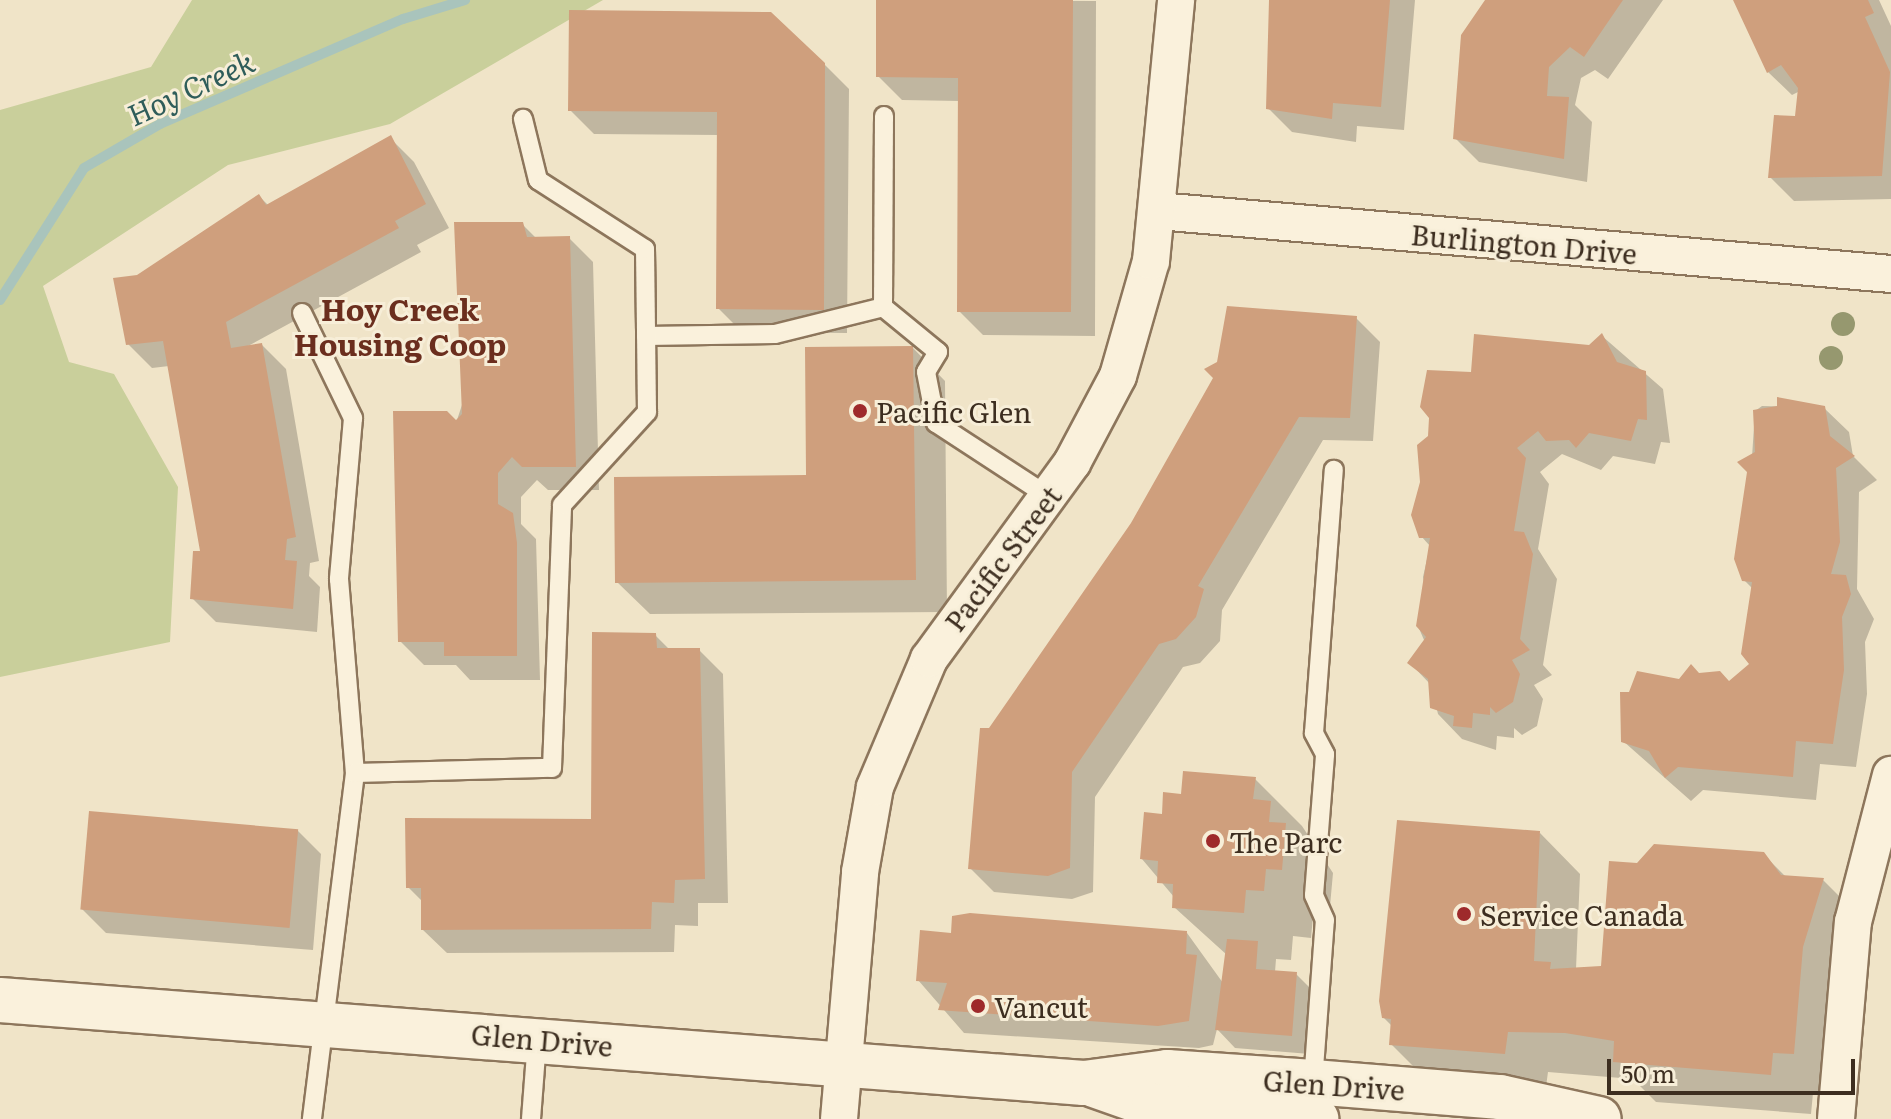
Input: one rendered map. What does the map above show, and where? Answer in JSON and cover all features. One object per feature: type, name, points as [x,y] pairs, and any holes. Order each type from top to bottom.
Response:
[{"type":"street","name":"Pacific Street","points":[[839,1119],[863,848],[888,749],[937,647],[1048,496],[1124,361],[1158,211],[1176,0]]},
{"type":"street","name":"Burlington Drive","points":[[1158,211],[1891,274]]},
{"type":"street","points":[[1836,1119],[1853,922],[1891,775]]},
{"type":"street","name":"Glen Drive","points":[[0,1000],[537,1038],[1084,1083],[1167,1072],[1315,1100],[1509,1098],[1582,1119]]},
{"type":"lane","points":[[883,307],[884,116]]},
{"type":"lane","points":[[355,773],[552,768],[562,505],[647,412],[645,249],[538,180],[523,119]]},
{"type":"lane","points":[[646,336],[775,334],[883,307]]},
{"type":"lane","points":[[883,307],[938,352],[926,372],[936,423],[1048,496]]},
{"type":"lane","points":[[302,313],[353,418],[339,579],[355,773],[328,1022],[312,1119]]},
{"type":"lane","points":[[1315,1100],[1325,920],[1314,895],[1325,754],[1314,733],[1334,470]]},
{"type":"lane","points":[[531,1119],[537,1038]]},
{"type":"green space","points":[[192,0],[603,0],[390,124],[228,165],[43,286],[69,362],[114,374],[178,487],[170,642],[0,677],[0,110],[151,67]]},
{"type":"building","points":[[876,0],[1073,0],[1071,312],[957,312],[958,78],[876,77]]},
{"type":"building","points":[[1269,0],[1390,0],[1381,107],[1333,103],[1332,119],[1266,109]]},
{"type":"building","points":[[1485,0],[1623,0],[1584,57],[1570,47],[1549,67],[1547,96],[1569,97],[1564,159],[1453,139],[1461,35]]},
{"type":"building","points":[[1733,0],[1868,0],[1874,13],[1865,17],[1890,72],[1882,176],[1768,178],[1774,115],[1795,116],[1798,88],[1781,65],[1767,73]]},
{"type":"building","points":[[569,10],[771,12],[825,63],[824,310],[716,309],[717,112],[568,111]]},
{"type":"building","points":[[391,135],[426,204],[395,221],[399,228],[226,322],[231,348],[262,343],[296,537],[287,539],[285,560],[297,561],[293,609],[190,599],[193,551],[200,551],[163,341],[126,345],[113,278],[137,275],[259,194],[266,205]]},
{"type":"building","points":[[454,222],[523,222],[527,237],[570,236],[576,467],[522,467],[512,457],[498,473],[498,504],[513,513],[517,543],[517,656],[444,656],[444,642],[398,642],[393,411],[447,411],[456,420],[462,414]]},
{"type":"building","points":[[1227,306],[1357,316],[1350,418],[1299,417],[1198,586],[1204,589],[1196,617],[1176,639],[1159,644],[1072,772],[1070,868],[1048,876],[968,869],[980,728],[989,728],[1131,523],[1213,378],[1204,369],[1217,362]]},
{"type":"building","points":[[1602,333],[1617,362],[1646,371],[1647,420],[1638,419],[1631,441],[1589,433],[1576,448],[1569,440],[1546,441],[1538,431],[1517,448],[1526,458],[1514,531],[1524,532],[1533,554],[1520,639],[1530,650],[1512,660],[1520,674],[1513,702],[1496,713],[1490,707],[1490,715],[1473,713],[1472,728],[1453,726],[1454,716],[1430,708],[1428,679],[1407,663],[1426,637],[1416,626],[1430,538],[1419,538],[1411,515],[1420,482],[1417,445],[1428,436],[1429,418],[1420,407],[1427,370],[1471,372],[1474,334],[1589,345]]},
{"type":"building","name":"Pacific Glen","points":[[913,346],[916,580],[615,583],[614,477],[806,475],[805,347]]},
{"type":"building","points":[[1777,397],[1825,406],[1830,436],[1855,456],[1836,468],[1840,542],[1831,574],[1846,575],[1851,594],[1842,617],[1844,670],[1833,744],[1796,741],[1793,777],[1678,767],[1665,778],[1649,751],[1621,742],[1620,692],[1629,692],[1637,671],[1679,679],[1691,664],[1699,673],[1720,671],[1729,681],[1749,664],[1741,654],[1752,582],[1742,581],[1734,559],[1747,472],[1737,462],[1755,452],[1753,410],[1777,406]]},
{"type":"building","points":[[592,632],[656,633],[657,648],[700,648],[705,879],[675,880],[674,903],[652,902],[651,929],[421,930],[421,888],[406,888],[405,818],[591,819]]},
{"type":"building","name":"The Parc","points":[[1183,771],[1256,777],[1253,799],[1271,801],[1269,822],[1286,823],[1282,870],[1266,869],[1264,891],[1246,890],[1244,913],[1172,908],[1173,884],[1157,883],[1158,861],[1140,859],[1144,812],[1162,814],[1163,792],[1181,794]]},
{"type":"building","points":[[89,811],[298,829],[290,928],[80,910]]},
{"type":"building","points":[[1397,820],[1540,831],[1534,961],[1551,962],[1550,969],[1601,966],[1609,861],[1637,863],[1654,844],[1764,852],[1781,875],[1824,878],[1803,947],[1794,1054],[1773,1053],[1771,1075],[1613,1062],[1614,1041],[1565,1033],[1508,1032],[1505,1054],[1389,1045],[1391,1019],[1382,1018],[1379,1001]]},
{"type":"building","points":[[970,913],[1187,931],[1186,954],[1197,955],[1189,1021],[1158,1026],[938,1010],[947,983],[916,981],[920,930],[951,933],[952,916]]},
{"type":"building","points":[[1227,939],[1258,941],[1256,969],[1297,972],[1292,1036],[1215,1030]]},
{"type":"waterway","name":"Hoy Creek","points":[[0,300],[84,168],[160,124],[403,19],[465,0]]},
{"type":"place","name":"Pacific Glen","points":[[860,411]]},
{"type":"place","name":"The Parc","points":[[1213,841]]},
{"type":"place","name":"Service Canada","points":[[1464,914]]},
{"type":"place","name":"Vancut","points":[[978,1006]]},
{"type":"district","name":"Hoy Creek Housing Coop","points":[[400,325]]}]
